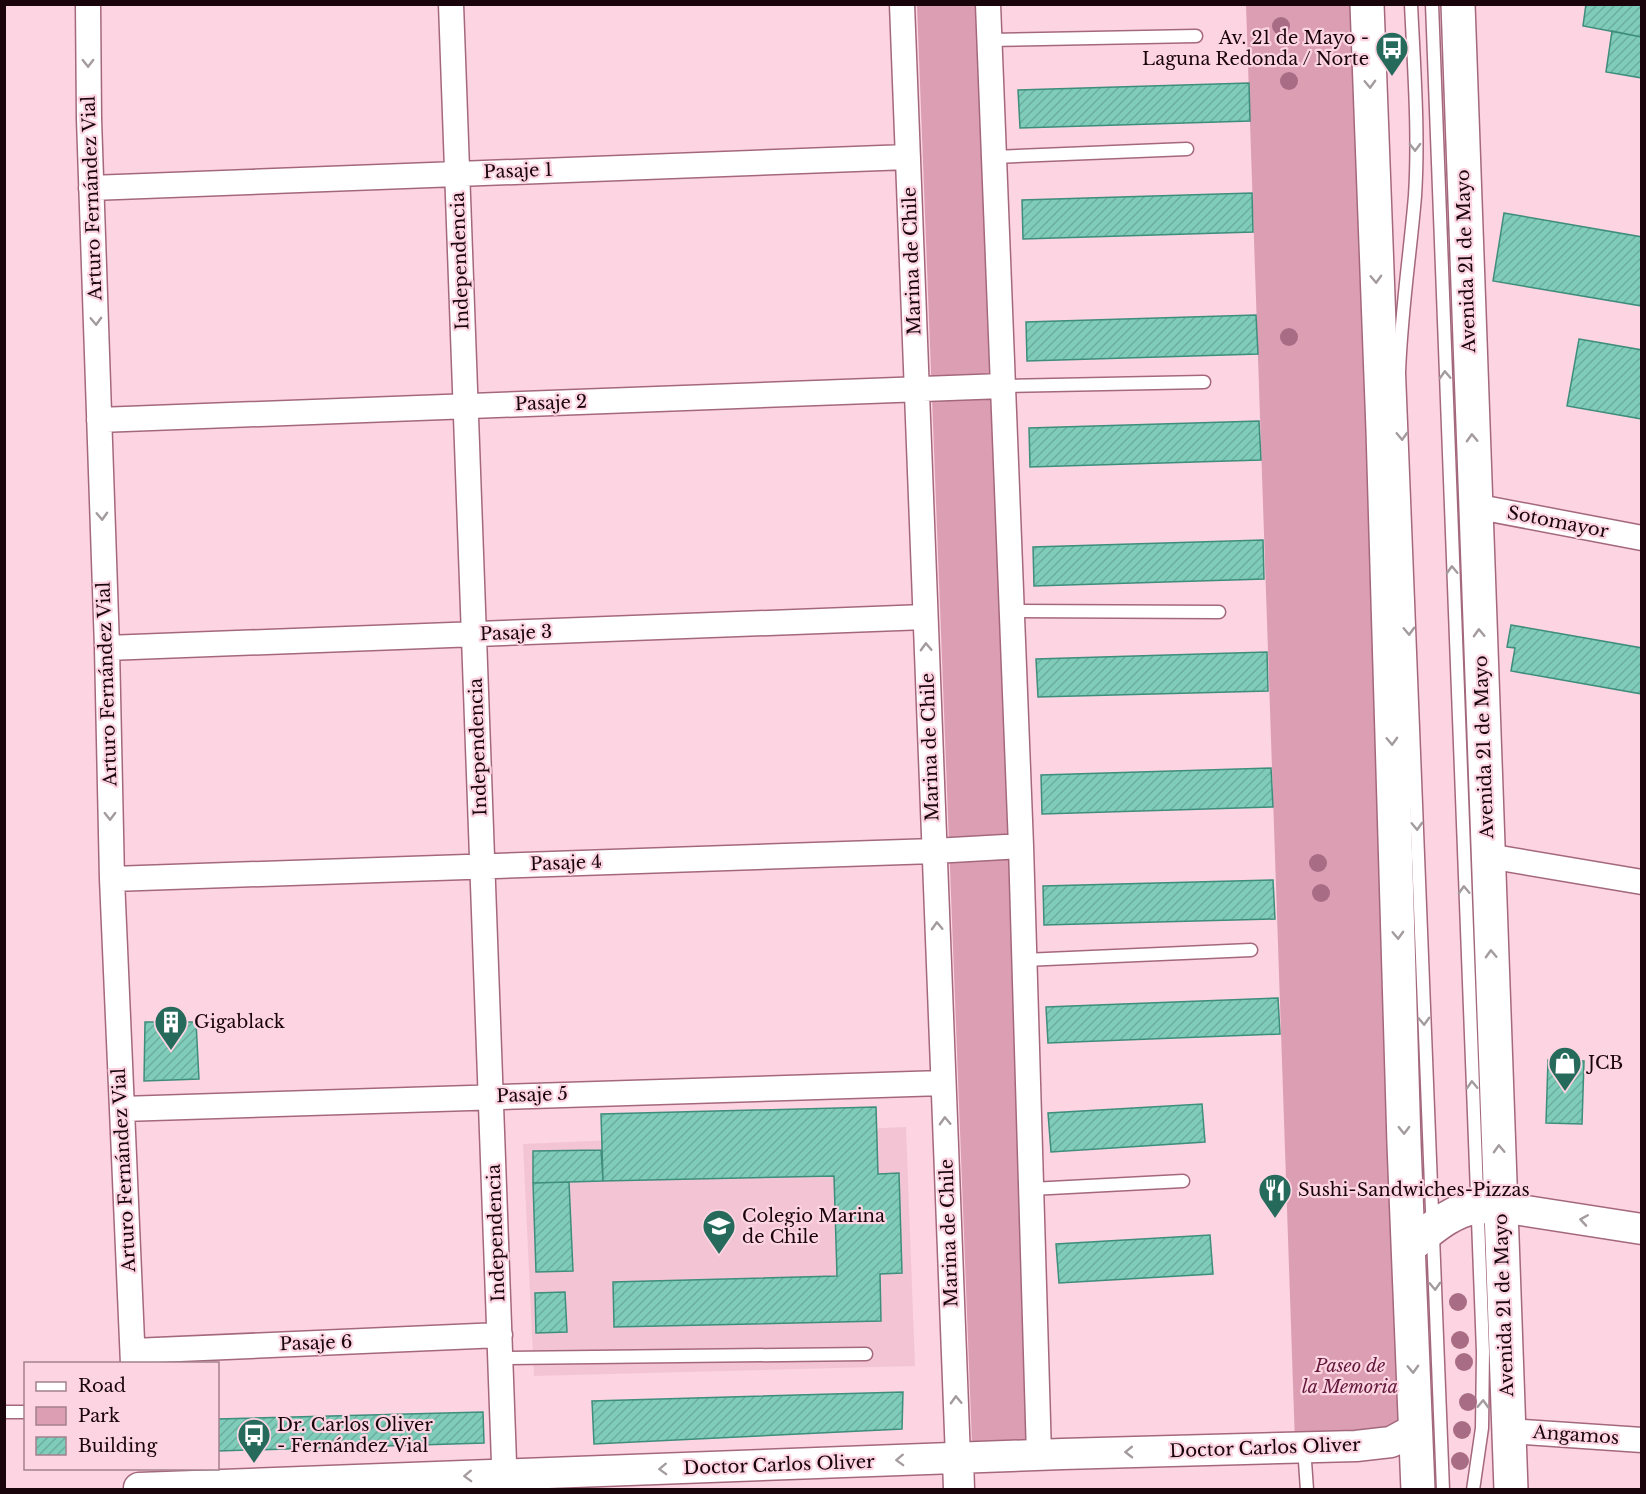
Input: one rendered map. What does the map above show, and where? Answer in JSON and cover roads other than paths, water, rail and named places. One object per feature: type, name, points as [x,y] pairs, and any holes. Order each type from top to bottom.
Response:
[{"type":"main road","points":[[1367,4],[1404,1136],[1421,1237],[1415,1428],[1418,1490]]},
{"type":"main road","name":"Avenida 21 de Mayo","points":[[1458,4],[1488,856],[1489,1207],[1509,1431],[1511,1490]]},
{"type":"main road","points":[[1421,1237],[1463,1210],[1489,1207]]},
{"type":"street","name":"Arturo Fernández Vial","points":[[88,4],[91,188],[107,648],[112,879],[133,1357]]},
{"type":"street","name":"Independencia","points":[[451,4],[505,1482]]},
{"type":"street","name":"Marina de Chile","points":[[902,4],[959,1490]]},
{"type":"street","points":[[988,4],[1021,846],[1039,1455]]},
{"type":"street","name":"Pasaje 1","points":[[91,188],[908,157]]},
{"type":"street","name":"Pasaje 2","points":[[99,420],[1003,386]]},
{"type":"street","name":"Sotomayor","points":[[1474,506],[1641,538]]},
{"type":"street","name":"Pasaje 3","points":[[107,648],[925,617]]},
{"type":"street","name":"Pasaje 4","points":[[112,879],[934,851],[1021,846]]},
{"type":"street","points":[[1488,856],[1641,882]]},
{"type":"street","name":"Pasaje 5","points":[[122,1109],[943,1083]]},
{"type":"street","points":[[1489,1207],[1641,1228]]},
{"type":"street","name":"Pasaje 6","points":[[133,1357],[500,1347]]},
{"type":"street","name":"Doctor Carlos Oliver","points":[[139,1482],[404,1484],[505,1482],[958,1458],[1381,1443],[1404,1436],[1415,1428]]},
{"type":"street","name":"Angamos","points":[[1509,1431],[1641,1440]]},
{"type":"lane","points":[[1411,4],[1416,173],[1402,315],[1399,373],[1421,1237],[1443,1490]]},
{"type":"lane","points":[[1432,4],[1489,1207],[1482,1428],[1473,1490]]},
{"type":"lane","points":[[990,40],[1196,36]]},
{"type":"lane","points":[[994,157],[1187,149]]},
{"type":"lane","points":[[1003,386],[1204,382]]},
{"type":"lane","points":[[1012,611],[1220,612]]},
{"type":"lane","points":[[1024,960],[1251,950]]},
{"type":"lane","points":[[1031,1189],[1183,1181]]},
{"type":"lane","points":[[500,1347],[866,1354]]},
{"type":"lane","points":[[4,1412],[24,1412]]},
{"type":"lane","points":[[1304,1447],[1307,1490]]},
{"type":"place","name":"Av. 21 de Mayo - Laguna Redonda / Norte","points":[[1392,77]]},
{"type":"place","name":"Gigablack","points":[[171,1051]]},
{"type":"place","name":"JCB","points":[[1565,1092]]},
{"type":"place","name":"Sushi-Sandwiches-Pizzas","points":[[1275,1219]]},
{"type":"place","name":"Colegio Marina de Chile","points":[[719,1255]]},
{"type":"place","name":"Dr. Carlos Oliver - Fernández Vial","points":[[254,1464]]},
{"type":"park label","name":"Paseo de la Memoria","points":[[1350,1376]]}]
